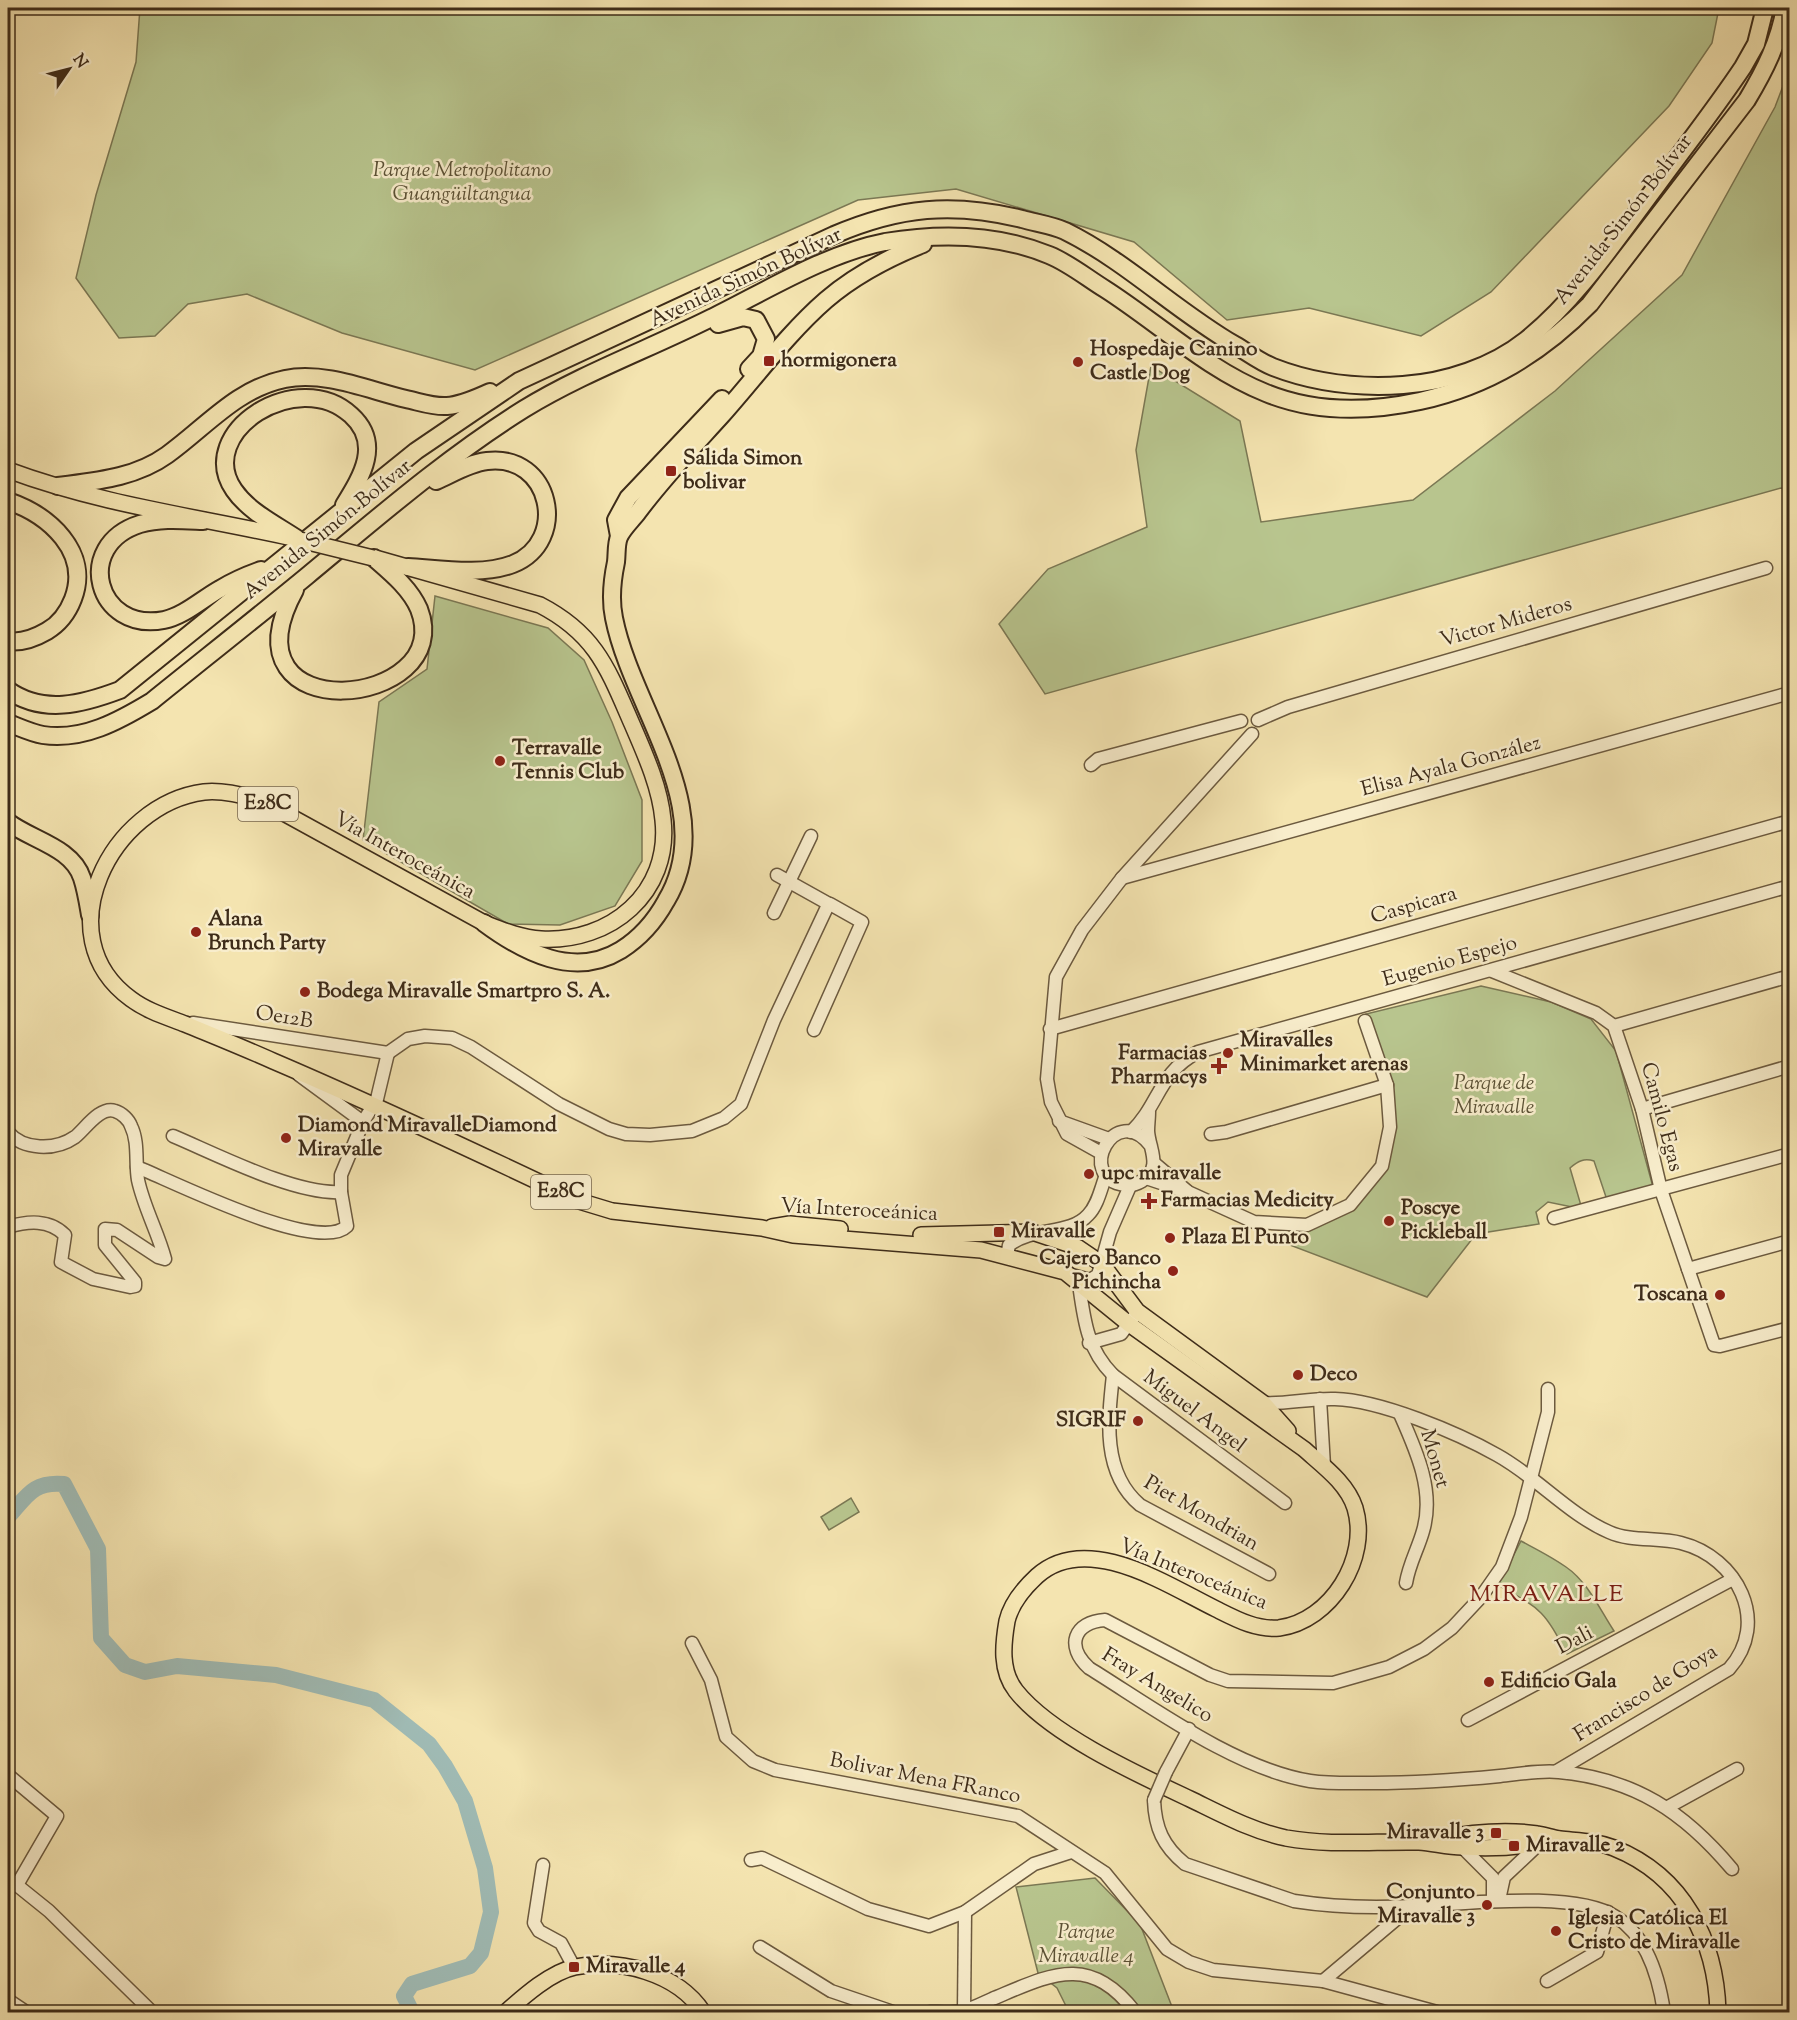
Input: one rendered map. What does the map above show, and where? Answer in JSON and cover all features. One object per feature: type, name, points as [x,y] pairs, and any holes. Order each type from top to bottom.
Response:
[{"type":"highway","name":"Avenida Simón Bolívar","points":[[8,690],[15,695],[45,705],[71,705],[87,703],[120,690],[416,451],[519,381],[869,220],[907,211],[950,207],[1000,214],[1062,230],[1104,254],[1210,331],[1272,367],[1346,386],[1429,384],[1462,374],[1494,360],[1525,341],[1553,315],[1586,276],[1624,230],[1738,76],[1756,44],[1765,8]]},
{"type":"highway","name":"Avenida Simón Bolívar","points":[[8,723],[44,735],[85,733],[118,722],[152,701],[408,494],[524,410],[565,385],[674,337],[821,264],[882,243],[944,236],[1019,244],[1053,256],[1135,308],[1216,366],[1266,393],[1325,408],[1375,410],[1440,396],[1504,372],[1534,354],[1566,328],[1590,304],[1747,100],[1777,42],[1785,8]]},
{"type":"highway","points":[[619,536],[684,454],[825,301],[868,270],[899,254],[944,236]]},
{"type":"highway","points":[[484,924],[513,945],[542,957],[573,962],[604,958],[629,945],[648,927],[672,892],[679,873],[684,853],[683,814],[650,717],[626,661],[613,617],[612,581],[619,536],[616,520],[628,498],[761,356],[766,339],[756,320],[743,316],[674,337]]},
{"type":"highway","points":[[58,486],[121,477],[142,469],[166,455],[232,401],[267,384],[286,379],[330,379],[445,406],[465,402],[519,381]]},
{"type":"highway","points":[[299,540],[245,502],[227,476],[227,450],[234,436],[255,413],[281,401],[309,396],[334,403],[355,418],[368,441],[368,458],[362,475],[338,516]]},
{"type":"highway","points":[[408,494],[475,463],[501,461],[523,467],[532,474],[543,492],[547,513],[546,525],[536,547],[516,563],[489,570],[408,567]]},
{"type":"highway","points":[[8,501],[37,514],[51,524],[71,550],[78,577],[70,607],[53,627],[26,640],[8,641]]},
{"type":"highway","points":[[203,521],[155,521],[140,524],[120,533],[104,553],[100,564],[100,585],[110,604],[134,619],[165,620],[241,577],[274,566]]},
{"type":"highway","points":[[298,583],[283,612],[279,626],[277,641],[286,666],[296,677],[320,688],[351,690],[380,684],[409,665],[417,653],[423,625],[412,597],[373,558]]},
{"type":"highway","points":[[8,822],[65,855],[75,864],[82,877],[90,915]]},
{"type":"main road","name":"Vía Interoceánica","points":[[8,470],[58,486],[203,521],[299,540],[373,558],[540,605],[564,618],[585,636],[616,687],[644,753],[660,801],[663,821],[660,862],[647,891],[625,915],[593,933],[560,939],[519,936],[484,924],[282,811],[243,795],[223,792],[188,795],[164,805],[134,826],[111,853],[103,868],[90,915],[95,948],[116,987],[148,1010],[292,1069],[579,1201],[622,1212],[762,1228],[793,1235],[981,1250],[1065,1272],[1079,1284],[1263,1403],[1304,1449]]},
{"type":"main road","name":"Vía Interoceánica","points":[[762,1228],[790,1224],[936,1236],[1032,1232],[1077,1247],[1102,1263],[1133,1318],[1236,1400],[1304,1449],[1324,1466],[1348,1493],[1354,1507],[1357,1543],[1346,1579],[1336,1594],[1313,1615],[1281,1628],[1263,1628],[1247,1624],[1130,1568],[1090,1558],[1066,1560],[1042,1571],[1025,1587],[1009,1613],[1004,1640],[1004,1666],[1015,1689],[1046,1720],[1132,1772],[1240,1823],[1282,1837],[1319,1843],[1422,1842],[1462,1847],[1539,1844],[1558,1839]]},
{"type":"main road","name":"Vía Interoceánica","points":[[1422,1842],[1471,1834],[1519,1832],[1589,1842],[1614,1848],[1636,1859],[1672,1888],[1692,1914],[1705,1937],[1714,1963],[1718,2013]]},
{"type":"main road","points":[[506,2013],[530,1993],[574,1967],[628,1966],[679,1988],[703,2013]]},
{"type":"street","name":"Victor Mideros","points":[[1091,765],[1098,759],[1241,721],[1252,716],[1258,720],[1288,707],[1766,568]]},
{"type":"street","name":"Elisa Ayala González","points":[[1122,878],[1162,865],[1790,693]]},
{"type":"street","points":[[1101,1153],[1073,1139],[1059,1121],[1051,1102],[1047,1079],[1056,977],[1082,930],[1122,878],[1259,728],[1258,720]]},
{"type":"street","points":[[1241,721],[1242,730],[1252,734]]},
{"type":"street","name":"Caspicara","points":[[1050,1029],[1790,820]]},
{"type":"street","points":[[774,913],[811,836]]},
{"type":"street","points":[[1148,848],[1150,859],[1162,865]]},
{"type":"street","points":[[777,875],[862,922],[814,1030]]},
{"type":"street","name":"Eugenio Espejo","points":[[1131,1132],[1149,1112],[1169,1073],[1183,1060],[1198,1052],[1790,886]]},
{"type":"street","points":[[137,1167],[263,1221],[323,1234],[336,1233],[347,1226],[341,1192],[341,1175],[363,1122],[373,1107],[388,1053],[408,1039],[424,1036],[452,1038],[471,1047],[559,1104],[609,1129],[626,1134],[650,1135],[692,1131],[724,1118],[741,1104],[774,1020],[829,904]]},
{"type":"street","points":[[1491,971],[1596,1013],[1614,1026],[1790,976]]},
{"type":"street","name":"Oe12B","points":[[174,1020],[388,1053]]},
{"type":"street","points":[[1146,1178],[1188,1192],[1254,1222],[1307,1225],[1350,1205],[1382,1166],[1390,1127],[1387,1086],[1365,1021]]},
{"type":"street","name":"Camilo Egas","points":[[1614,1026],[1642,1109],[1661,1190],[1714,1345],[1720,1346],[1790,1328]]},
{"type":"street","points":[[1642,1109],[1790,1066]]},
{"type":"street","points":[[292,1069],[316,1090],[363,1122]]},
{"type":"street","points":[[1211,1134],[1226,1132],[1387,1086]]},
{"type":"street","points":[[8,1132],[22,1144],[38,1147],[73,1139],[103,1112],[113,1110],[131,1124],[144,1200],[165,1258],[158,1257],[117,1230],[105,1229],[105,1245],[135,1282],[135,1286],[93,1279],[61,1262],[65,1235],[58,1228],[42,1223],[25,1222],[8,1227]]},
{"type":"street","name":"Eugenio Espejo","points":[[1149,1112],[1148,1132],[1151,1146]]},
{"type":"street","points":[[1059,1121],[1108,1139]]},
{"type":"street","points":[[1065,1272],[1090,1280],[1098,1275],[1110,1232],[1130,1186],[1146,1178],[1154,1163],[1151,1146],[1146,1139],[1131,1132],[1123,1132],[1108,1139],[1101,1153],[1101,1161],[1106,1175],[1113,1181],[1130,1186]]},
{"type":"street","points":[[173,1136],[254,1171],[304,1187],[341,1192]]},
{"type":"street","points":[[1554,1218],[1790,1154]]},
{"type":"street","points":[[1154,1163],[1188,1192]]},
{"type":"street","points":[[1007,1256],[1010,1245],[1032,1232],[1070,1226],[1088,1216],[1106,1175]]},
{"type":"street","points":[[1688,1269],[1790,1240]]},
{"type":"street","name":"Miguel Angel","points":[[1079,1284],[1089,1343],[1098,1361],[1113,1376],[1285,1503]]},
{"type":"street","points":[[1089,1343],[1121,1334],[1133,1318]]},
{"type":"street","name":"Piet Mondrian","points":[[1113,1376],[1108,1434],[1117,1475],[1127,1494],[1140,1505],[1269,1574]]},
{"type":"street","name":"Fray Angelico","points":[[1548,1389],[1548,1412],[1521,1516],[1502,1567],[1481,1597],[1452,1628],[1424,1649],[1389,1668],[1334,1683],[1236,1682],[1210,1675],[1116,1623],[1106,1620],[1092,1621],[1082,1627],[1077,1635],[1075,1649],[1079,1659],[1089,1668],[1189,1729],[1264,1769],[1323,1783],[1444,1781],[1557,1771],[1610,1781],[1651,1797],[1668,1807],[1710,1842],[1732,1869]]},
{"type":"street","points":[[1320,1399],[1324,1466]]},
{"type":"street","name":"Francisco de Goya","points":[[1236,1400],[1263,1403],[1320,1399],[1356,1401],[1400,1414],[1466,1439],[1530,1476],[1571,1508],[1609,1532],[1681,1543],[1696,1549],[1722,1567],[1746,1601],[1749,1625],[1742,1652],[1729,1669],[1557,1771]]},
{"type":"street","name":"Monet","points":[[1400,1414],[1415,1448],[1426,1496],[1424,1530],[1408,1568],[1406,1583]]},
{"type":"street","name":"Dali","points":[[1468,1720],[1733,1580]]},
{"type":"street","name":"Bolivar Mena FRanco","points":[[692,1643],[711,1680],[726,1737],[753,1761],[775,1770],[1018,1816],[1105,1873],[1167,1949],[1189,1962],[1212,1970],[1323,1981],[1437,2013]]},
{"type":"street","points":[[1189,1729],[1166,1772],[1155,1800],[1159,1832],[1172,1854],[1185,1864],[1294,1901],[1313,1904],[1412,1906],[1496,1900],[1584,1905],[1608,1912],[1634,1933],[1647,1955],[1660,1986],[1664,2013]]},
{"type":"street","points":[[1668,1807],[1737,1769]]},
{"type":"street","points":[[8,1775],[57,1816],[12,1882],[49,1911],[152,2013]]},
{"type":"street","points":[[1496,1900],[1504,1877],[1539,1844]]},
{"type":"street","points":[[1462,1847],[1492,1878],[1496,1900]]},
{"type":"street","points":[[751,1860],[762,1858],[868,1909],[929,1926],[965,1912],[1034,1864],[1071,1852]]},
{"type":"street","points":[[543,1865],[534,1923],[539,1931],[561,1943],[574,1967]]},
{"type":"street","points":[[1323,1981],[1412,1906]]},
{"type":"street","points":[[963,2012],[965,1912]]},
{"type":"street","points":[[1547,1981],[1597,1952],[1608,1912]]},
{"type":"street","points":[[760,1947],[831,1991],[893,2013]]},
{"type":"street","points":[[930,2013],[963,2012],[1048,1976],[1070,1973],[1093,1977],[1117,1991],[1135,2013]]},
{"type":"street","points":[[8,2000],[26,2013]]},
{"type":"green space","name":"Parque Metropolitano Guangüiltangua","points":[[140,8],[1719,8],[1712,43],[1669,106],[1491,292],[1421,336],[1309,308],[1227,320],[1134,242],[956,189],[858,200],[475,370],[342,333],[247,294],[188,304],[155,336],[119,338],[76,278],[96,195],[136,62]]},
{"type":"green space","points":[[1789,70],[1789,491],[1781,488],[1045,694],[999,624],[1048,569],[1147,527],[1136,450],[1151,366],[1240,421],[1261,522],[1413,500],[1555,391],[1682,275],[1775,107]]},
{"type":"green space","name":"Terravalle Tennis Club","points":[[435,596],[548,628],[584,660],[612,722],[642,800],[642,861],[615,906],[560,925],[508,924],[363,840],[379,702],[427,669]]},
{"type":"green space","name":"Parque de Miravalle","points":[[1481,986],[1551,1002],[1591,1019],[1616,1051],[1653,1187],[1608,1203],[1594,1161],[1578,1162],[1570,1168],[1582,1209],[1548,1202],[1536,1212],[1539,1224],[1476,1234],[1427,1297],[1274,1239],[1348,1206],[1379,1170],[1389,1085],[1366,1014]]},
{"type":"green space","points":[[851,1498],[859,1512],[829,1530],[821,1517]]},
{"type":"green space","points":[[1521,1541],[1574,1573],[1587,1588],[1614,1631],[1567,1654],[1540,1612],[1498,1585]]},
{"type":"green space","name":"Parque Miravalle 4","points":[[1095,1878],[1140,1924],[1174,2012],[1069,2012],[1057,1988],[1038,1973],[1016,1887]]},
{"type":"waterway","points":[[8,1517],[26,1497],[38,1488],[45,1485],[64,1484],[98,1549],[101,1638],[125,1665],[145,1672],[177,1666],[276,1675],[374,1700],[429,1744],[465,1801],[485,1868],[491,1912],[481,1953],[470,1966],[412,1984],[404,1996],[412,2012]]},
{"type":"place","name":"hormigonera","points":[[769,361]]},
{"type":"place","name":"Hospedaje Canino Castle Dog","points":[[1078,362]]},
{"type":"place","name":"Salida Simon bolivar","points":[[671,471]]},
{"type":"place","name":"Terravalle Tennis Club","points":[[500,761]]},
{"type":"place","name":"Alana Brunch Party","points":[[196,932]]},
{"type":"place","name":"Bodega Miravalle Smartpro S. A.","points":[[305,992]]},
{"type":"place","name":"Miravalles Minimarket arenas","points":[[1228,1053]]},
{"type":"place","name":"Farmacias Pharmacys","points":[[1219,1066]]},
{"type":"place","name":"Diamond MiravalleDiamond Miravalle","points":[[286,1138]]},
{"type":"place","name":"upc miravalle","points":[[1089,1174]]},
{"type":"place","name":"Farmacias Medicity","points":[[1149,1201]]},
{"type":"place","name":"Poscye Pickleball","points":[[1389,1221]]},
{"type":"place","name":"Miravalle","points":[[999,1232]]},
{"type":"place","name":"Plaza El Punto","points":[[1170,1238]]},
{"type":"place","name":"Cajero Banco Pichincha","points":[[1173,1271]]},
{"type":"place","name":"Toscana","points":[[1720,1295]]},
{"type":"place","name":"Deco","points":[[1298,1375]]},
{"type":"place","name":"SIGRIF","points":[[1138,1421]]},
{"type":"place","name":"Edificio Gala","points":[[1489,1682]]},
{"type":"place","name":"Miravalle 3","points":[[1496,1833]]},
{"type":"place","name":"Miravalle 2","points":[[1514,1846]]},
{"type":"place","name":"Conjunto Miravalle 3","points":[[1487,1905]]},
{"type":"place","name":"Iglesia Católica El Cristo de Miravalle","points":[[1556,1931]]},
{"type":"place","name":"Miravalle 4","points":[[574,1967]]},
{"type":"district","name":"MIRAVALLE","points":[[1547,1595]]}]
